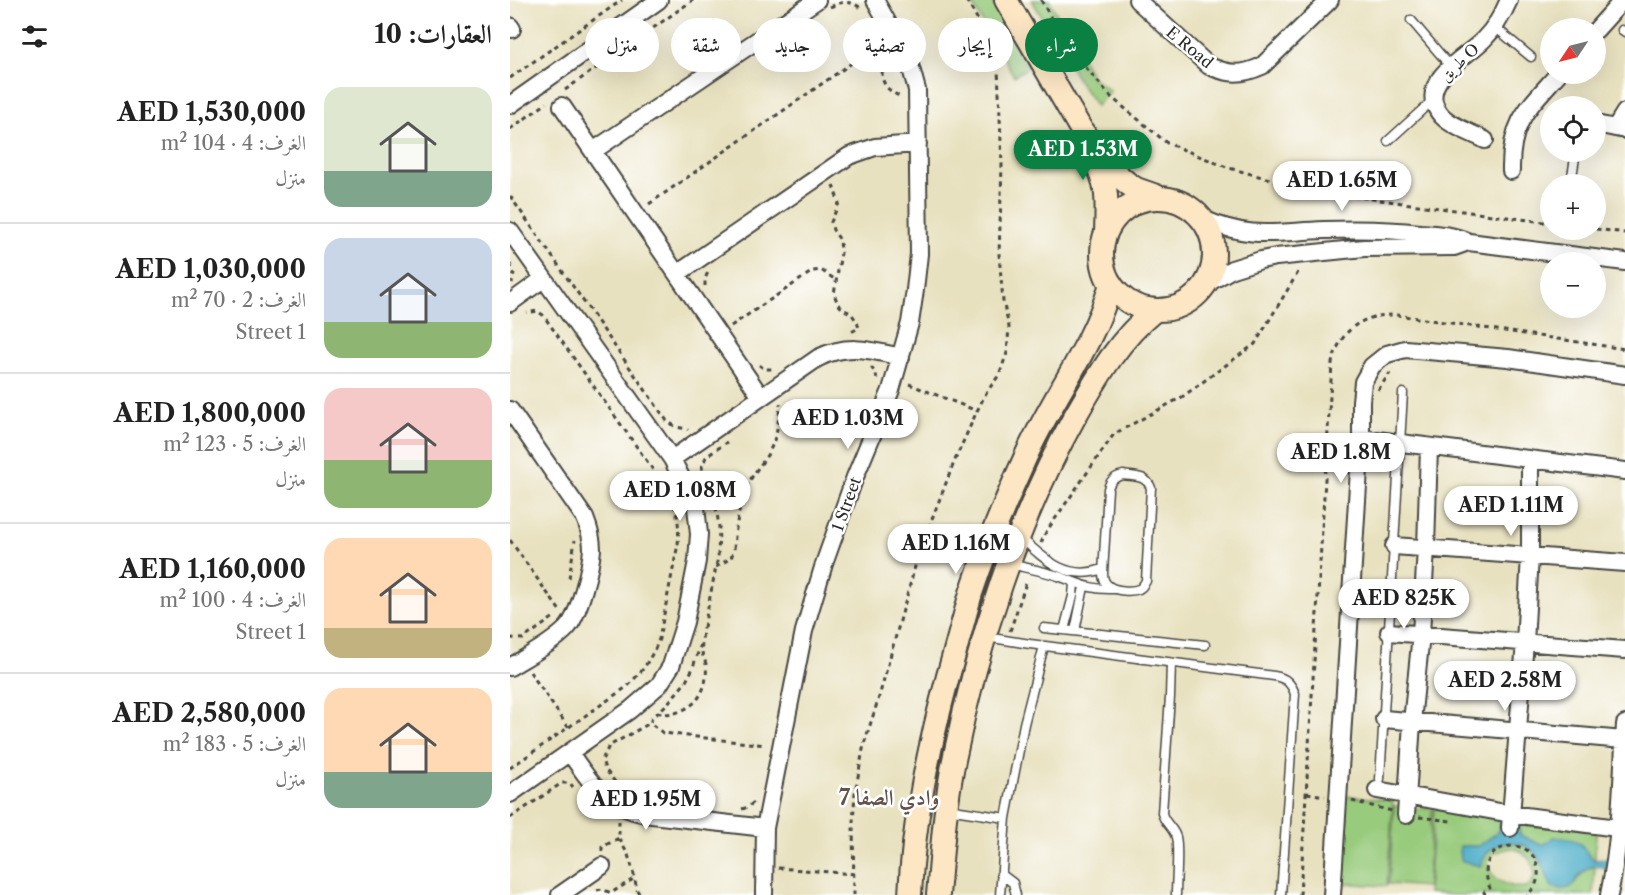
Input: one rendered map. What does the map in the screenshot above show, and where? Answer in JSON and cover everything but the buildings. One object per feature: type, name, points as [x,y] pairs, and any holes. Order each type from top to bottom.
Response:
[{"type":"street","points":[[510,105],[659,0]]},
{"type":"street","points":[[1006,0],[1082,131],[1111,170],[1136,189],[1177,201],[1196,212],[1209,228],[1215,249],[1212,270],[1206,284],[1195,297],[1186,303],[1166,310],[1145,309],[1125,300],[1111,284],[1106,274],[1102,254],[1106,232],[1105,184],[1082,131]]},
{"type":"street","name":"E Road","points":[[1138,0],[1209,66],[1222,72],[1236,74],[1250,72],[1262,66],[1330,0]]},
{"type":"street","name":"طريق O","points":[[1485,140],[1444,118],[1437,110],[1434,89],[1438,79],[1495,27],[1509,0]]},
{"type":"street","points":[[1605,18],[1618,1]]},
{"type":"street","points":[[593,151],[822,4]]},
{"type":"street","name":"1 Street","points":[[764,895],[765,828],[804,631],[855,477],[891,390],[900,361],[910,323],[919,254],[918,105],[914,75],[909,60],[870,6]]},
{"type":"street","points":[[1511,171],[1511,151],[1515,131],[1524,114],[1550,84]]},
{"type":"street","points":[[556,101],[593,151],[761,397]]},
{"type":"street","points":[[1620,129],[1625,112]]},
{"type":"street","points":[[677,274],[849,156],[875,147],[918,144]]},
{"type":"street","points":[[1106,232],[1111,223],[1126,208],[1135,202],[1156,196]]},
{"type":"street","points":[[1203,219],[1231,230],[1261,234],[1321,230],[1379,230],[1446,235],[1469,242],[1625,262]]},
{"type":"street","points":[[510,231],[672,459],[696,507],[699,534],[697,561],[685,622],[671,666],[659,685],[630,710],[510,794]]},
{"type":"street","points":[[1206,284],[1246,264],[1276,257],[1364,248],[1454,247],[1469,242]]},
{"type":"street","points":[[510,303],[543,279]]},
{"type":"street","points":[[910,895],[914,837],[929,753],[971,594],[981,564],[1026,456],[1055,399],[1091,338],[1111,284]]},
{"type":"street","points":[[938,895],[946,809],[954,760],[996,639],[1001,583],[1046,473],[1083,402],[1119,345],[1155,310]]},
{"type":"street","points":[[672,459],[829,352],[854,348],[867,349],[900,361]]},
{"type":"street","points":[[1332,895],[1361,438],[1361,401],[1363,382],[1372,366],[1387,354],[1405,349],[1508,358],[1625,375]]},
{"type":"street","points":[[510,410],[585,518],[592,548],[575,617],[559,635],[510,667]]},
{"type":"street","points":[[1361,438],[1625,471]]},
{"type":"street","points":[[1406,815],[1421,634],[1429,447]]},
{"type":"street","points":[[1510,821],[1526,642],[1530,556],[1530,459]]},
{"type":"street","points":[[1394,546],[1625,563]]},
{"type":"street","points":[[1389,632],[1625,650]]},
{"type":"street","points":[[1384,719],[1625,743],[1622,829],[1609,893]]},
{"type":"street","points":[[570,753],[594,786],[606,798],[622,807],[652,815],[765,828]]},
{"type":"street","points":[[1378,785],[1407,796],[1510,821],[1622,829]]},
{"type":"street","points":[[561,895],[602,866]]},
{"type":"lane","points":[[1411,20],[1451,67]]},
{"type":"lane","points":[[1495,27],[1531,57]]},
{"type":"lane","points":[[1388,141],[1434,99]]},
{"type":"lane","points":[[1378,785],[1403,393]]},
{"type":"lane","points":[[1020,537],[1074,583],[1094,589],[1138,590],[1146,581],[1151,488],[1147,480],[1119,476],[1109,484],[1103,569],[1104,581],[1113,589]]},
{"type":"lane","points":[[1009,564],[1061,573],[1083,573],[1103,569]]},
{"type":"lane","points":[[1064,630],[1074,583]]},
{"type":"lane","points":[[1075,631],[1084,587]]},
{"type":"lane","points":[[1044,628],[1205,645]]},
{"type":"lane","points":[[996,639],[1282,678],[1288,681],[1295,694],[1281,895]]},
{"type":"lane","points":[[1000,895],[1006,819],[1024,723],[1044,646]]},
{"type":"lane","points":[[1171,663],[1162,813],[1165,822],[1177,839],[1176,895]]},
{"type":"lane","points":[[946,809],[1006,819]]},
{"type":"lane","points":[[1001,874],[1013,883],[1016,895]]},
{"type":"path","points":[[510,78],[622,0]]},
{"type":"path","points":[[510,129],[556,101],[693,0]]},
{"type":"path","points":[[854,895],[853,822],[855,793],[864,744],[919,552],[955,460],[986,393],[999,375],[1006,353],[1009,327],[1003,301],[999,254],[1002,165],[998,69],[990,40],[966,0]]},
{"type":"path","points":[[1041,0],[1065,43],[1111,97],[1167,143],[1229,168],[1314,191],[1540,222]]},
{"type":"path","points":[[822,4],[843,2],[870,6]]},
{"type":"path","points":[[649,204],[843,69]]},
{"type":"path","points":[[882,72],[882,78],[889,90],[901,97]]},
{"type":"path","points":[[900,87],[901,97],[905,104],[918,105]]},
{"type":"path","points":[[825,190],[833,185],[839,203],[831,222],[840,240],[841,253],[834,294],[838,304],[851,314],[859,328],[848,333]]},
{"type":"path","points":[[510,196],[667,421],[676,427],[687,429],[705,457]]},
{"type":"path","points":[[1606,230],[1625,233]]},
{"type":"path","points":[[1037,553],[1046,532],[1114,434],[1182,397],[1255,344],[1310,253]]},
{"type":"path","points":[[510,264],[514,280],[510,287]]},
{"type":"path","points":[[708,292],[705,284],[710,269]]},
{"type":"path","points":[[726,318],[731,326],[813,271],[821,270],[836,280]]},
{"type":"path","points":[[510,768],[637,678],[650,659],[659,639],[678,544],[678,519],[666,488],[543,315],[537,311],[527,313]]},
{"type":"path","points":[[1300,895],[1332,363],[1340,342],[1346,333],[1362,321],[1382,315],[1398,315],[1625,349]]},
{"type":"path","points":[[900,361],[912,370],[907,383],[977,411]]},
{"type":"path","points":[[756,362],[765,369],[778,368]]},
{"type":"path","points":[[864,364],[874,370],[877,383]]},
{"type":"path","points":[[771,411],[788,398]]},
{"type":"path","points":[[716,567],[731,558],[741,503],[754,472],[774,439],[780,404]]},
{"type":"path","points":[[619,786],[605,769],[602,760],[609,747],[650,723],[657,712],[667,704],[685,683],[701,644],[718,557],[719,527],[714,499],[702,471],[702,462],[705,457],[733,437]]},
{"type":"path","points":[[714,499],[741,503]]},
{"type":"path","points":[[567,585],[575,534]]},
{"type":"path","points":[[510,540],[560,611]]},
{"type":"path","points":[[996,639],[1031,569]]},
{"type":"path","points":[[510,638],[523,639],[560,611],[563,603]]},
{"type":"path","points":[[685,622],[704,627]]},
{"type":"path","points":[[657,712],[674,714],[699,699],[706,677],[701,644]]},
{"type":"path","points":[[530,672],[568,727]]},
{"type":"path","points":[[650,723],[663,733],[765,745]]},
{"type":"path","points":[[763,755],[766,737]]},
{"type":"path","points":[[510,818],[562,783],[570,783],[575,789]]},
{"type":"path","points":[[735,810],[748,807],[757,799]]},
{"type":"path","points":[[612,818],[620,821],[619,837],[628,855],[640,895]]},
{"type":"path","points":[[602,866],[602,847],[619,837]]},
{"type":"path","points":[[1485,895],[1484,892],[1490,888],[1485,870],[1491,855],[1498,849],[1515,845],[1530,853],[1538,868],[1536,885],[1527,895]]},
{"type":"path","points":[[765,867],[855,874]]},
{"type":"path","points":[[589,894],[602,889],[611,893],[635,878]]},
{"type":"green space","points":[[970,0],[991,0],[1002,18],[980,18]]},
{"type":"green space","points":[[1032,0],[1049,0],[1059,18],[1042,18]]},
{"type":"green space","points":[[1013,37],[1025,58],[1025,69],[1014,76],[1012,72]]},
{"type":"green space","points":[[1074,72],[1090,72],[1093,78],[1110,91],[1096,106]]},
{"type":"green space","points":[[1344,796],[1393,800],[1387,886],[1338,883]]},
{"type":"green space","points":[[1394,806],[1432,809],[1427,887],[1389,884]]},
{"type":"green space","points":[[1434,808],[1501,817],[1499,831],[1479,846],[1464,846],[1480,866],[1485,856],[1496,846],[1515,843],[1527,847],[1537,856],[1552,887],[1561,889],[1572,885],[1583,873],[1595,866],[1593,895],[1428,893]],"holes":[[[1511,848],[1528,857],[1534,868],[1533,880],[1529,886],[1508,885],[1499,880],[1488,866],[1489,859],[1497,852]]]},
{"type":"green space","points":[[1517,819],[1596,831],[1595,860],[1591,859],[1584,848],[1548,843],[1541,845],[1520,835]]},
{"type":"water","points":[[1501,817],[1517,819],[1520,835],[1541,845],[1553,837],[1569,839],[1581,844],[1595,860],[1625,857],[1625,864],[1589,868],[1570,887],[1560,889],[1552,887],[1537,856],[1521,844],[1509,843],[1496,846],[1487,853],[1480,866],[1462,861],[1459,853],[1460,846],[1479,846],[1499,831]]},
{"type":"district","name":"وادي الصفا 7","points":[[889,797]]}]
